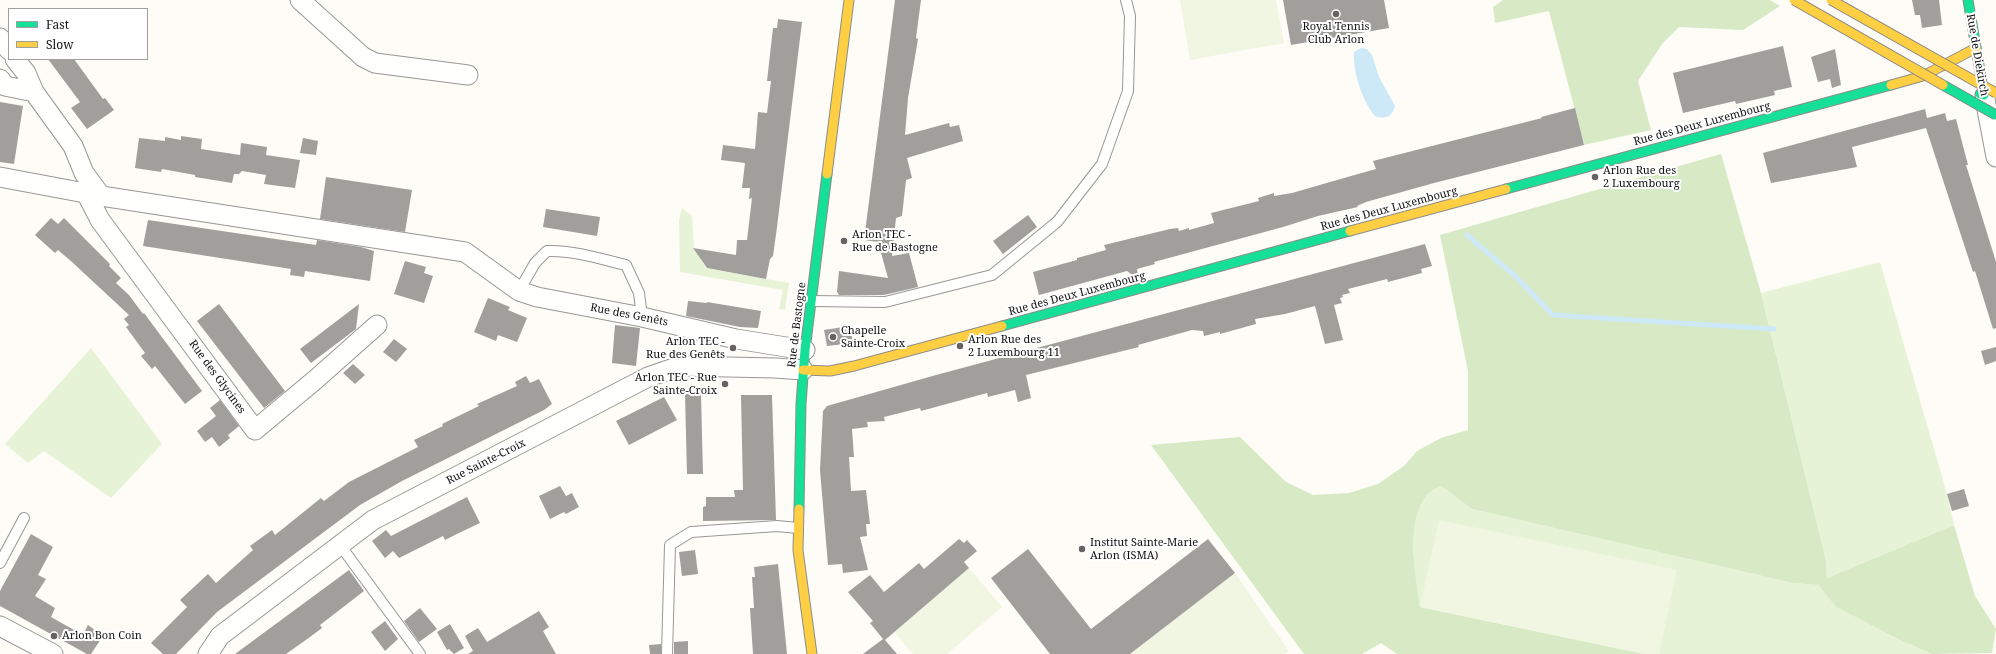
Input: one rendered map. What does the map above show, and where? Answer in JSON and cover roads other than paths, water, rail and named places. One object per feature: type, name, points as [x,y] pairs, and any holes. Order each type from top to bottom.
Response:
[{"type":"street","points":[[300,0],[363,57],[375,63],[468,75]]},
{"type":"street","name":"Rue de Bastogne","points":[[812,654],[798,550],[803,370],[849,0]]},
{"type":"street","points":[[1794,0],[1996,116]]},
{"type":"street","points":[[1831,0],[1990,94]]},
{"type":"street","name":"Rue de Diekirch","points":[[1968,0],[1976,48],[1990,94],[1996,157]]},
{"type":"street","points":[[0,38],[8,49]]},
{"type":"street","name":"Rue des Deux Luxembourg","points":[[803,370],[830,372],[854,366],[1923,76],[1976,48]]},
{"type":"street","points":[[16,60],[26,73],[34,92],[73,146],[94,194]]},
{"type":"street","points":[[1923,76],[1990,94]]},
{"type":"street","points":[[0,79],[5,86],[34,92]]},
{"type":"street","points":[[0,176],[94,194]]},
{"type":"street","name":"Rue des Genêts","points":[[94,194],[465,252],[519,291],[536,297],[642,317],[736,339],[805,350]]},
{"type":"street","name":"Rue des Glycines","points":[[94,194],[100,220],[255,430],[315,380],[377,325]]},
{"type":"street","name":"Rue Sainte-Croix","points":[[208,654],[220,636],[373,520],[665,370],[680,366],[700,365],[803,370]]},
{"type":"street","points":[[0,626],[53,654]]},
{"type":"lane","points":[[812,301],[885,302],[992,275],[1057,222],[1102,164],[1128,91],[1130,16],[1126,0]]},
{"type":"lane","points":[[519,291],[535,263],[547,251],[558,251],[595,258],[626,265],[639,293],[642,317]]},
{"type":"lane","points":[[0,564],[24,518]]},
{"type":"lane","points":[[667,654],[670,545],[691,532],[777,526],[798,528]]},
{"type":"lane","points":[[340,545],[420,654]]},
{"type":"water","points":[[1361,48],[1367,49],[1372,55],[1379,77],[1395,106],[1394,110],[1388,117],[1382,118],[1375,116],[1370,110],[1362,94],[1354,60],[1354,52]]},
{"type":"waterway","points":[[1467,235],[1515,276],[1553,315],[1774,329]]},
{"type":"place","name":"Royal Tennis Club Arlon","points":[[1336,14]]},
{"type":"place","name":"Arlon Rue des 2 Luxembourg","points":[[1595,177]]},
{"type":"place","name":"Arlon TEC - Rue de Bastogne","points":[[844,241]]},
{"type":"place","name":"Chapelle Sainte-Croix","points":[[833,337]]},
{"type":"place","name":"Arlon Rue des 2 Luxembourg 11","points":[[960,346]]},
{"type":"place","name":"Arlon TEC - Rue des Genêts","points":[[733,348]]},
{"type":"place","name":"Arlon TEC - Rue Sainte-Croix","points":[[725,384]]},
{"type":"place","name":"Institut Sainte-Marie Arlon (ISMA)","points":[[1082,549]]},
{"type":"place","name":"Arlon Bon Coin","points":[[54,636]]}]
